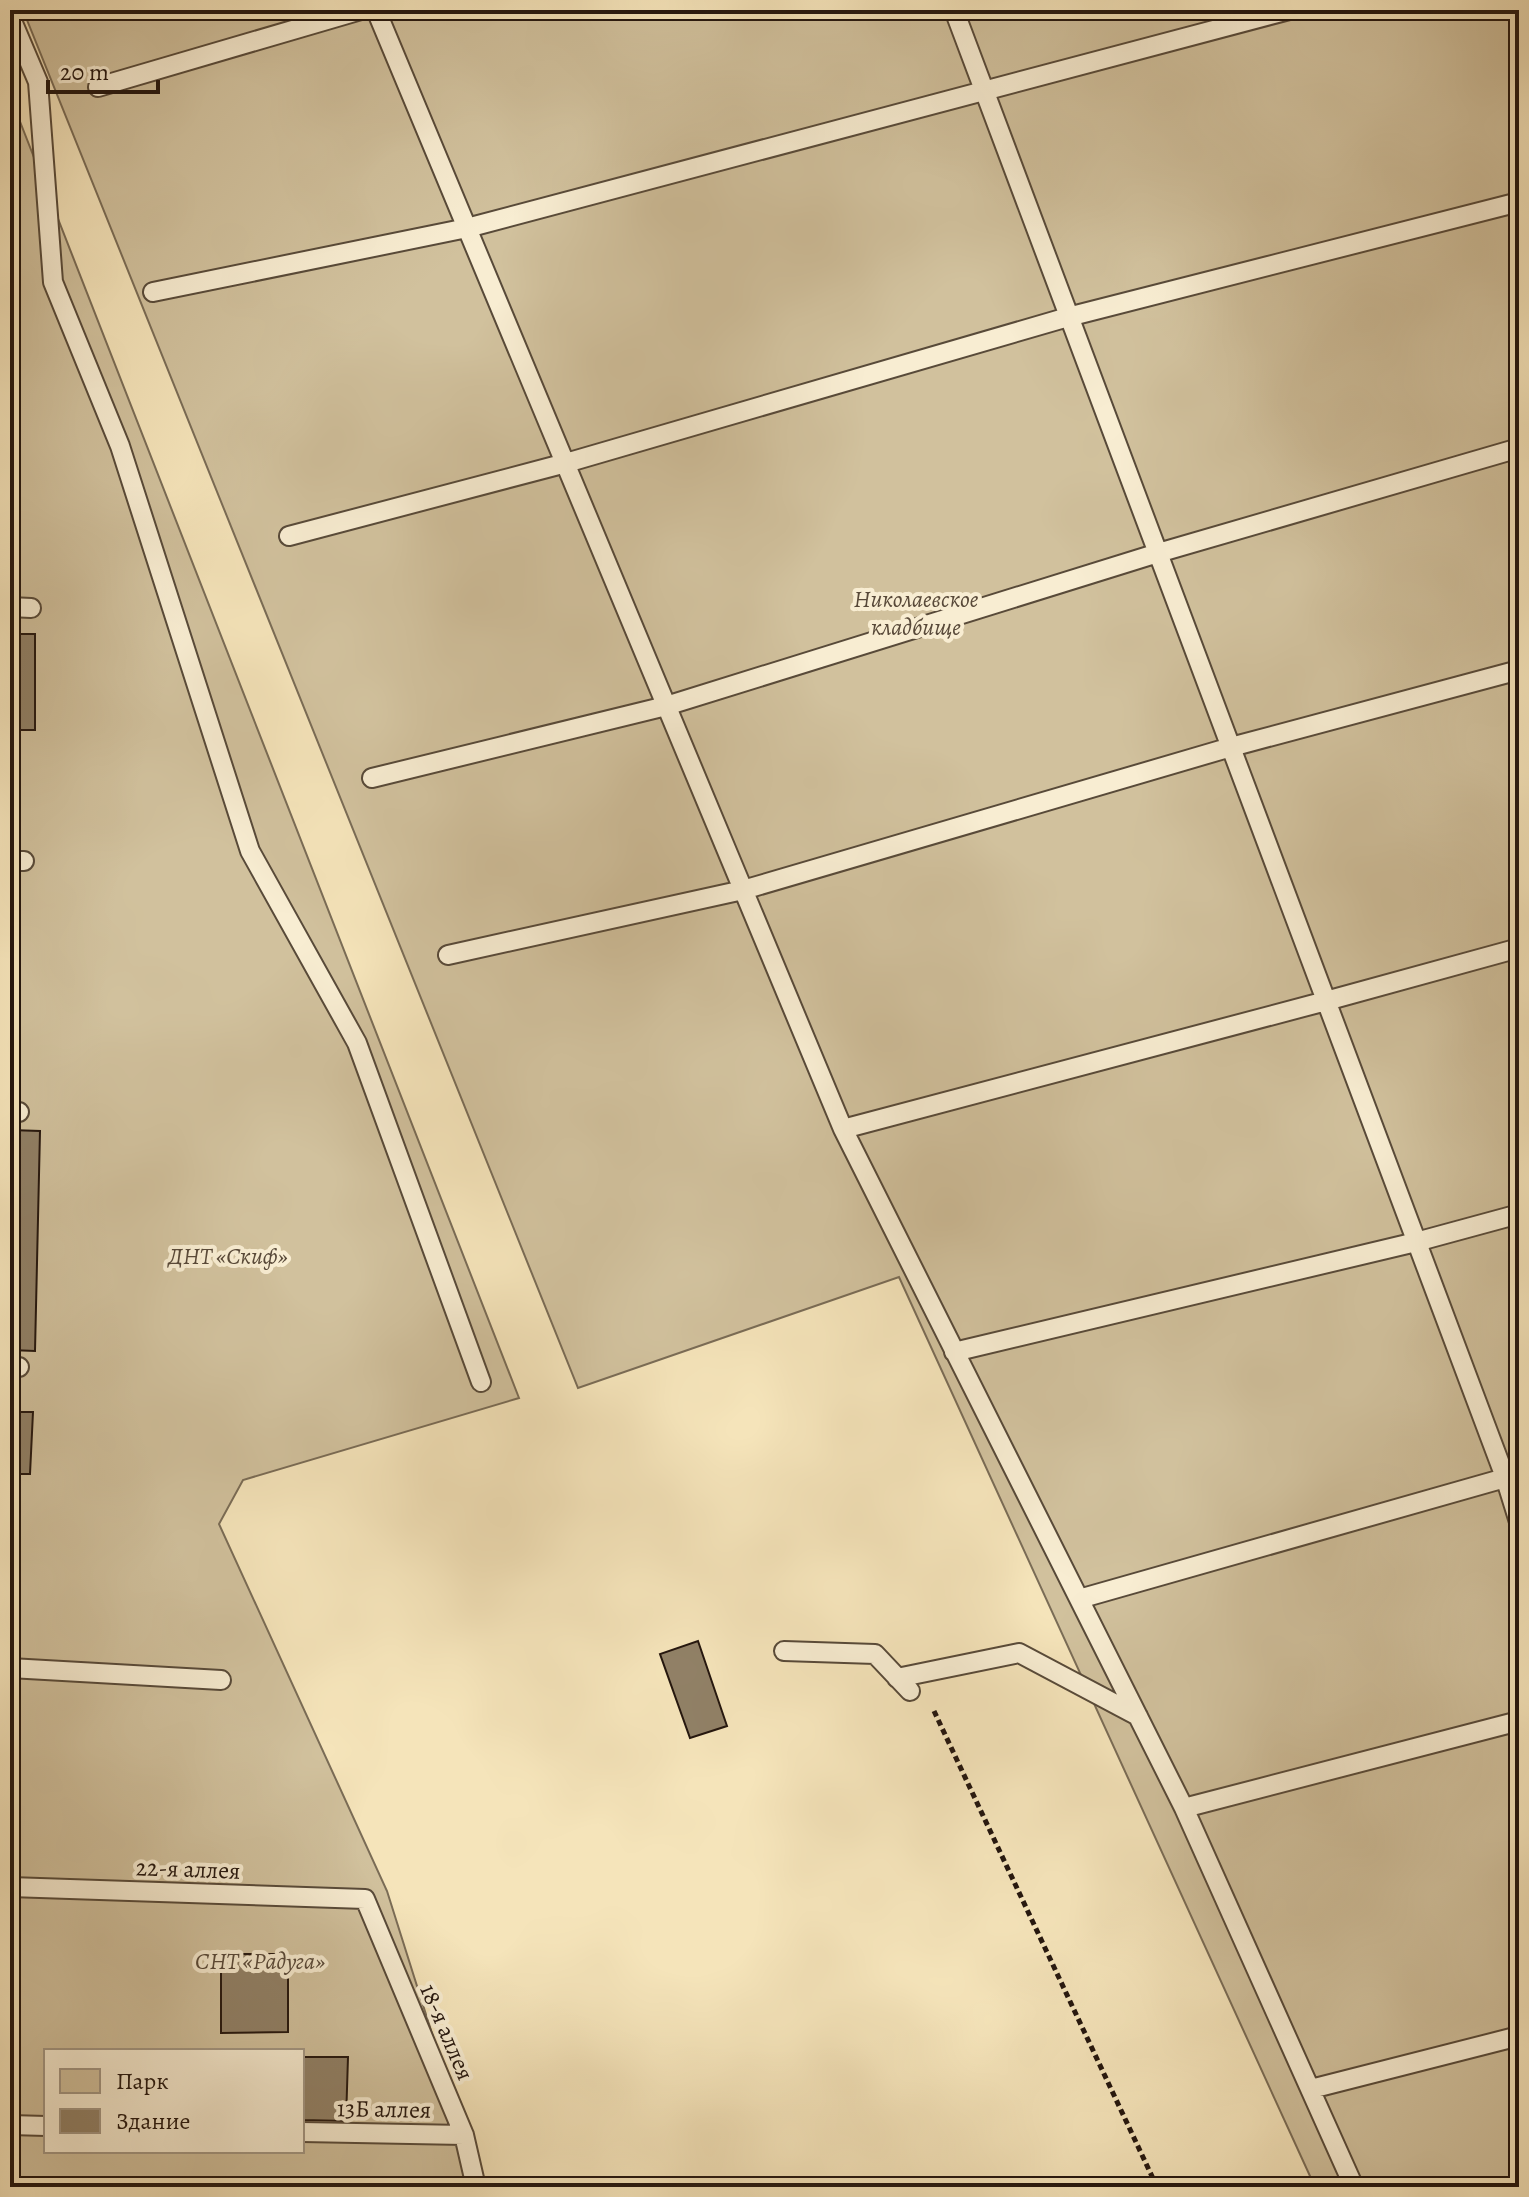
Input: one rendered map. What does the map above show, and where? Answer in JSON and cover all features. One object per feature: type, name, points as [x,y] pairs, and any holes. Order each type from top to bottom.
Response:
[{"type":"lane","points":[[98,87],[361,10]]},
{"type":"lane","points":[[376,10],[843,1129],[1184,1808],[1354,2187]]},
{"type":"lane","points":[[954,10],[1416,1242],[1512,1475],[1519,1522]]},
{"type":"lane","points":[[153,292],[467,228],[1289,10]]},
{"type":"lane","points":[[10,16],[38,82],[53,282],[120,446],[250,851],[357,1043],[481,1382]]},
{"type":"lane","points":[[289,536],[566,463],[1068,317],[1519,202]]},
{"type":"lane","points":[[372,778],[666,706],[1158,553],[1519,448]]},
{"type":"lane","points":[[10,607],[31,608]]},
{"type":"lane","points":[[448,955],[743,890],[1231,747],[1519,670]]},
{"type":"lane","points":[[843,1129],[1519,948]]},
{"type":"lane","points":[[954,1352],[1416,1242],[1519,1214]]},
{"type":"lane","points":[[1079,1599],[1512,1475]]},
{"type":"lane","points":[[784,1651],[875,1654],[903,1684],[1019,1653],[1138,1716]]},
{"type":"lane","points":[[10,1668],[221,1680]]},
{"type":"lane","points":[[1184,1808],[1519,1721]]},
{"type":"lane","name":"22-я аллея","points":[[10,1887],[365,1899]]},
{"type":"lane","name":"18-я аллея","points":[[365,1899],[464,2135],[476,2187]]},
{"type":"lane","points":[[1311,2089],[1519,2036]]},
{"type":"lane","points":[[10,2125],[44,2126]]},
{"type":"lane","name":"13Б аллея","points":[[304,2132],[464,2135]]},
{"type":"path","points":[[934,1711],[1157,2187]]},
{"type":"green space","name":"Николаевское кладбище","points":[[23,10],[1519,10],[1519,2187],[1315,2187],[899,1277],[578,1388]]},
{"type":"green space","name":"ДНТ «Скиф»","points":[[10,96],[519,1398],[243,1480],[219,1524],[387,1891],[478,2187],[10,2187]]},
{"type":"building","points":[[10,634],[35,634],[35,730],[10,730]]},
{"type":"building","points":[[10,1130],[40,1131],[35,1351],[10,1350]]},
{"type":"building","points":[[10,1412],[33,1412],[30,1474],[10,1474]]},
{"type":"building","points":[[698,1641],[727,1726],[690,1738],[660,1654]]},
{"type":"building","points":[[221,1954],[288,1954],[288,2032],[221,2033]]},
{"type":"building","points":[[304,2057],[348,2057],[346,2121],[304,2120]]},
{"type":"park label","name":"СНТ «Радуга»","points":[[260,1961]]}]
